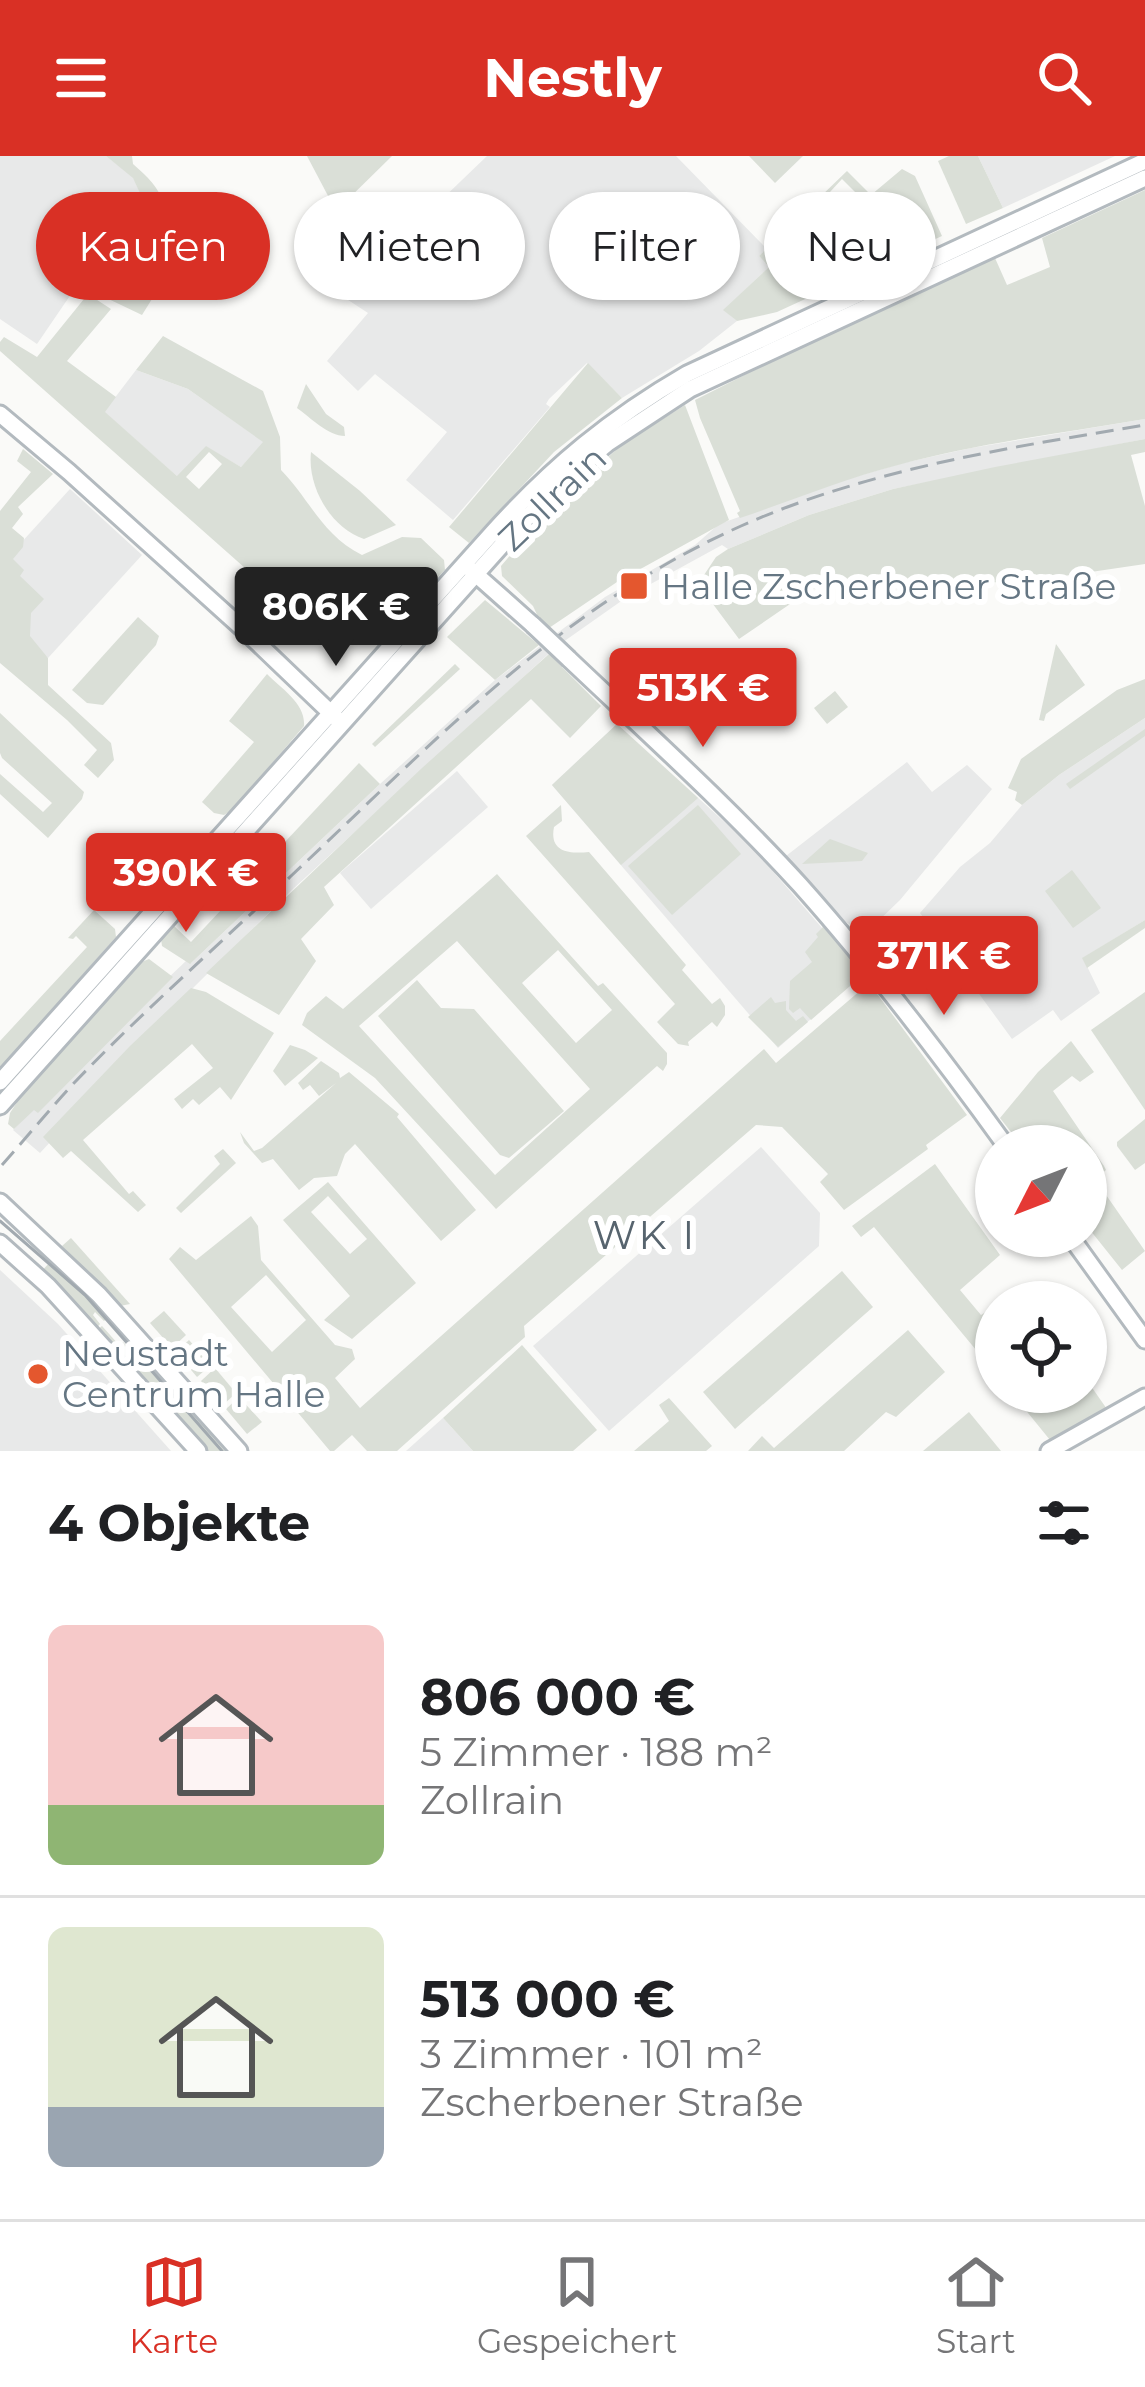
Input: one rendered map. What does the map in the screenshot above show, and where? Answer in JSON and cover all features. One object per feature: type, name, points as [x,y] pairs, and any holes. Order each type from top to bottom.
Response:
[{"type":"main road","name":"Zollrain","points":[[0,1106],[470,569],[608,443],[659,407],[1145,161]]},
{"type":"main road","name":"Zollrain","points":[[963,254],[1145,178]]},
{"type":"main road","points":[[0,414],[337,718]]},
{"type":"main road","points":[[470,569],[686,770],[797,882],[923,1033],[991,1125]]},
{"type":"main road","name":"Zollrain","points":[[0,1082],[337,718]]},
{"type":"main road","points":[[0,1202],[99,1294],[239,1451]]},
{"type":"main road","points":[[0,1243],[48,1286],[198,1451]]},
{"type":"main road","points":[[1085,1257],[1145,1340]]},
{"type":"main road","points":[[1049,1451],[1145,1396]]},
{"type":"shaded area","points":[[0,156],[106,156],[133,177],[140,192],[36,192],[36,300],[67,300],[37,344],[0,319]]},
{"type":"shaded area","points":[[106,156],[132,156],[133,164],[158,192],[139,192],[133,178]]},
{"type":"shaded area","points":[[307,156],[392,156],[355,192],[326,192]]},
{"type":"shaded area","points":[[487,156],[676,156],[711,192],[549,192],[549,300],[734,300],[724,310],[737,321],[699,351],[622,398],[587,363],[549,399],[550,407],[453,520],[406,480],[447,432],[375,374],[358,391],[327,361],[368,313],[348,300],[525,300],[525,192],[450,192]]},
{"type":"shaded area","points":[[749,156],[803,156],[775,183]]},
{"type":"shaded area","points":[[978,156],[1115,156],[1003,208]]},
{"type":"shaded area","points":[[978,156],[1003,208],[966,224],[938,161]]},
{"type":"shaded area","points":[[902,169],[915,176],[922,192],[875,192]]},
{"type":"shaded area","points":[[847,171],[868,192],[855,192],[842,179],[825,192]]},
{"type":"shaded area","points":[[1145,190],[1145,419],[929,457],[740,518],[695,400],[903,300],[936,300],[936,285],[995,258],[1007,285],[1050,267],[1042,238]]},
{"type":"shaded area","points":[[740,221],[764,246],[759,256],[764,272],[740,295]]},
{"type":"shaded area","points":[[764,272],[764,300],[803,300],[737,321],[723,310],[740,300],[740,294]]},
{"type":"shaded area","points":[[83,300],[97,300],[111,309],[67,361],[116,397],[105,412],[177,476],[206,446],[241,467],[263,442],[188,389],[136,370],[163,336],[263,391],[280,437],[281,470],[337,538],[362,555],[402,537],[421,538],[444,560],[445,570],[388,627],[346,585],[321,572],[300,592],[308,606],[298,615],[0,351],[4,337],[37,357]],"holes":[[[209,452],[222,464],[199,489],[186,477]]]},
{"type":"shaded area","points":[[111,300],[151,300],[142,315]]},
{"type":"shaded area","points":[[588,363],[622,398],[554,452],[469,543],[449,527]]},
{"type":"shaded area","points":[[136,370],[188,389],[264,442],[241,467],[206,447],[178,477],[104,412]]},
{"type":"shaded area","points":[[306,384],[326,414],[344,427],[345,436],[326,430],[297,408]]},
{"type":"shaded area","points":[[685,405],[729,520],[617,582],[549,628],[502,576],[501,566],[539,522],[620,446]]},
{"type":"shaded area","points":[[1145,419],[1145,439],[893,489],[809,515],[728,549],[722,545],[627,597],[556,647],[294,888],[193,988],[40,1153],[13,1130],[187,960],[191,963],[495,680],[605,597],[695,545],[719,524],[903,463]]},
{"type":"shaded area","points":[[1145,439],[1145,452],[1131,455],[1145,506],[1145,564],[1023,582],[829,584],[812,589],[739,639],[698,584],[716,557],[728,549],[809,515],[893,489]]},
{"type":"shaded area","points":[[23,449],[53,474],[18,507],[23,514],[12,528],[24,538],[13,559],[24,570],[20,576],[44,599],[31,613],[30,636],[48,658],[48,685],[111,743],[114,760],[98,778],[84,765],[97,750],[0,663],[0,511],[31,472],[17,461]]},
{"type":"shaded area","points":[[311,452],[396,525],[364,539],[341,526],[317,492]]},
{"type":"shaded area","points":[[70,489],[142,555],[48,658],[0,613],[0,566]]},
{"type":"shaded area","points":[[485,600],[539,645],[495,680],[447,637]]},
{"type":"shaded area","points":[[138,617],[159,636],[156,645],[103,705],[87,703],[72,690]]},
{"type":"shaded area","points":[[1056,644],[1085,685],[1046,714],[1044,721],[1039,720]]},
{"type":"shaded area","points":[[549,654],[601,706],[570,738],[531,699],[324,887],[334,905],[301,939],[316,961],[279,1015],[206,973],[422,768]]},
{"type":"shaded area","points":[[455,664],[460,669],[375,747],[372,744]]},
{"type":"shaded area","points":[[267,674],[297,704],[304,726],[232,810],[224,815],[214,813],[202,802],[254,742],[229,721]]},
{"type":"shaded area","points":[[1145,679],[1145,718],[1022,805],[1015,800],[1017,792],[1008,788],[1021,759],[1117,690]]},
{"type":"shaded area","points":[[835,691],[848,707],[827,724],[814,708]]},
{"type":"shaded area","points":[[0,713],[84,792],[48,838],[0,794],[0,774],[43,812],[52,803],[2,758]]},
{"type":"shaded area","points":[[1145,718],[1145,920],[1083,958],[1100,993],[1061,1021],[1053,1010],[1012,1039],[920,913],[1022,805]]},
{"type":"shaded area","points":[[617,724],[751,846],[862,974],[778,1048],[552,785]]},
{"type":"shaded area","points":[[617,724],[698,798],[621,865],[552,785]]},
{"type":"shaded area","points":[[1145,729],[1145,736],[1070,789],[1066,784]]},
{"type":"shaded area","points":[[907,762],[932,792],[967,765],[992,789],[900,900],[862,931],[842,920],[786,856]]},
{"type":"shaded area","points":[[359,763],[380,784],[190,964],[162,946],[161,939],[173,925],[191,942]]},
{"type":"shaded area","points":[[457,771],[488,807],[371,909],[340,873]]},
{"type":"shaded area","points":[[561,805],[562,821],[553,835],[558,846],[568,852],[589,852],[686,965],[682,970],[712,1004],[720,998],[725,1006],[717,1027],[712,1022],[689,1046],[678,1044],[657,1022],[675,1004],[526,836]]},
{"type":"shaded area","points":[[698,805],[741,854],[672,915],[628,866]]},
{"type":"shaded area","points":[[830,839],[868,853],[862,861],[802,864]]},
{"type":"shaded area","points":[[1072,870],[1101,908],[1073,928],[1045,891]]},
{"type":"shaded area","points":[[497,874],[598,986],[603,983],[667,1053],[667,1064],[663,1071],[657,1066],[496,1209],[375,1078],[302,1025],[307,1013],[326,996],[343,1009]],"holes":[[[457,941],[590,1089],[495,1175],[359,1026]],[[558,950],[612,1010],[576,1043],[522,983]]]},
{"type":"shaded area","points":[[94,910],[115,929],[116,937],[0,1068],[0,1041],[87,947],[76,936],[68,938]]},
{"type":"shaded area","points":[[1145,920],[1145,928],[1087,968],[1082,958]]},
{"type":"shaded area","points":[[823,927],[865,973],[811,1020],[800,1008],[793,1013],[789,1009],[790,981],[812,962],[805,952]]},
{"type":"shaded area","points":[[149,959],[173,977],[38,1113],[34,1110],[14,1129],[8,1124],[10,1113],[25,1090],[139,963]]},
{"type":"shaded area","points":[[417,980],[441,1008],[474,1009],[564,1111],[509,1158],[500,1155],[378,1016]]},
{"type":"shaded area","points":[[869,983],[967,1115],[844,1210],[820,1182],[828,1174],[782,1127],[756,1125],[524,1326],[525,1337],[397,1451],[367,1451],[352,1435],[330,1451],[169,1259],[180,1247],[196,1260],[251,1216],[258,1226],[261,1260],[335,1345],[352,1349],[355,1359],[335,1378],[360,1408],[764,1049],[776,1063]],"holes":[[[266,1275],[306,1320],[272,1352],[231,1307]]]},
{"type":"shaded area","points":[[191,988],[206,992],[274,1033],[231,1100],[220,1087],[199,1105],[193,1099],[182,1109],[174,1099],[213,1068],[192,1044],[83,1140],[129,1194],[133,1191],[146,1205],[138,1212],[71,1151],[63,1158],[43,1137]]},
{"type":"shaded area","points":[[1145,992],[1145,1110],[1091,1030]]},
{"type":"shaded area","points":[[771,997],[775,1003],[786,1001],[786,1010],[796,1021],[803,1016],[808,1022],[778,1047],[748,1017]]},
{"type":"shaded area","points":[[1071,1041],[1094,1072],[1080,1082],[1072,1076],[1053,1091],[1076,1125],[1006,1125],[1000,1118]]},
{"type":"shaded area","points":[[290,1045],[318,1058],[285,1086],[273,1071]]},
{"type":"shaded area","points":[[321,1061],[340,1078],[349,1072],[399,1114],[476,1210],[441,1241],[355,1144],[345,1154],[337,1176],[314,1178],[299,1190],[273,1159],[262,1163],[244,1143],[240,1132],[254,1151],[262,1148],[336,1083],[319,1096],[310,1085],[303,1090],[298,1083]]},
{"type":"shaded area","points":[[1145,1119],[1145,1163],[1135,1170],[1117,1142]]},
{"type":"shaded area","points":[[761,1147],[820,1213],[819,1246],[609,1431],[533,1346]]},
{"type":"shaded area","points":[[223,1149],[236,1163],[181,1213],[176,1208],[220,1164],[214,1156]]},
{"type":"shaded area","points":[[935,1164],[975,1220],[975,1257],[998,1257],[960,1290],[975,1308],[975,1349],[874,1227],[861,1237],[852,1226]]},
{"type":"shaded area","points":[[328,1182],[416,1283],[352,1339],[324,1320],[350,1296],[283,1220]],"holes":[[[328,1196],[367,1239],[350,1254],[311,1212]]]},
{"type":"shaded area","points":[[1107,1196],[1145,1251],[1122,1270],[1107,1251]]},
{"type":"shaded area","points":[[71,1238],[130,1304],[120,1306],[62,1246]]},
{"type":"shaded area","points":[[51,1261],[58,1261],[119,1324],[115,1327],[95,1312],[100,1324],[96,1329],[40,1273]]},
{"type":"shaded area","name":"Neustadt Centrum Halle","points":[[0,1270],[58,1324],[171,1451],[0,1451]]},
{"type":"shaded area","points":[[842,1271],[873,1307],[735,1429],[703,1392]]},
{"type":"shaded area","points":[[164,1311],[186,1335],[172,1348],[150,1323]]},
{"type":"shaded area","points":[[102,1326],[119,1345],[123,1342],[130,1349],[120,1333],[124,1330],[231,1451],[204,1451],[97,1330]]},
{"type":"shaded area","points":[[908,1330],[945,1372],[896,1417],[886,1412],[844,1451],[748,1451],[762,1436],[774,1448]]},
{"type":"shaded area","points":[[189,1340],[211,1365],[197,1377],[176,1352]]},
{"type":"shaded area","points":[[522,1345],[597,1430],[573,1451],[473,1451],[443,1418]]},
{"type":"shaded area","points":[[215,1368],[236,1393],[222,1406],[201,1381]]},
{"type":"shaded area","points":[[239,1397],[262,1422],[247,1434],[226,1409]]},
{"type":"shaded area","points":[[669,1398],[712,1446],[706,1451],[634,1451],[669,1421],[659,1405]]},
{"type":"shaded area","points":[[969,1412],[1001,1451],[923,1451]]},
{"type":"shaded area","points":[[1028,1413],[1107,1413],[1050,1440]]},
{"type":"shaded area","points":[[443,1418],[473,1451],[406,1451]]},
{"type":"tram line","points":[[0,1221],[85,1295],[222,1451]]},
{"type":"railway","points":[[2,1165],[100,1056],[448,728],[614,596],[741,526],[839,489],[939,463],[1145,425]]},
{"type":"place","name":"Halle Zscherbener Straße","points":[[634,586]]},
{"type":"place","name":"Neustadt Centrum Halle","points":[[38,1374]]},
{"type":"district","name":"WK I","points":[[645,1235]]}]
